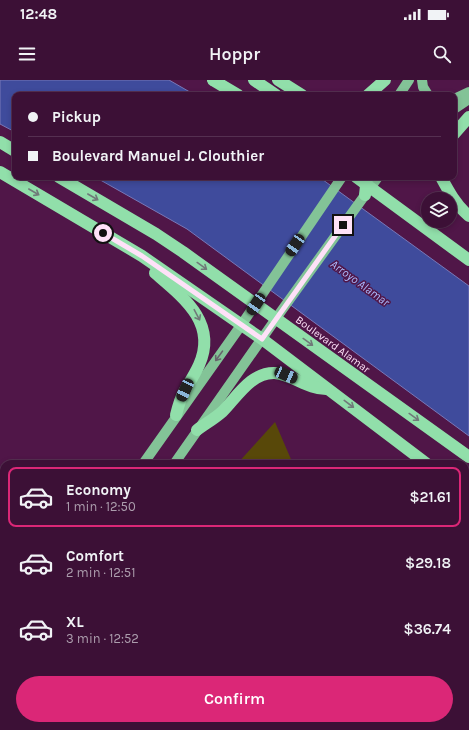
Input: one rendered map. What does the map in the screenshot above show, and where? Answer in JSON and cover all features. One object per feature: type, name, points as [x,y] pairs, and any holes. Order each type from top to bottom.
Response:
[{"type":"highway","points":[[213,80],[233,92]]},
{"type":"highway","points":[[254,80],[272,92]]},
{"type":"highway","points":[[278,80],[297,92]]},
{"type":"highway","points":[[371,92],[385,80]]},
{"type":"highway","points":[[457,131],[469,117]]},
{"type":"highway","points":[[0,142],[12,149]]},
{"type":"highway","points":[[0,172],[12,179]]},
{"type":"highway","points":[[14,180],[142,256],[242,324],[423,460]]},
{"type":"highway","name":"Boulevard Alamar","points":[[64,180],[183,252],[469,457]]},
{"type":"highway","points":[[360,180],[469,260]]},
{"type":"highway","points":[[363,197],[372,180]]},
{"type":"highway","points":[[443,180],[451,196],[469,216]]},
{"type":"highway","points":[[142,256],[150,267],[186,300],[200,321],[205,336],[204,349],[200,364],[181,398],[176,415]]},
{"type":"highway","points":[[197,430],[221,412],[245,386],[254,379],[263,375],[274,373],[286,375],[315,387],[329,389]]},
{"type":"main road","points":[[401,92],[409,80]]},
{"type":"main road","points":[[422,80],[423,87],[426,92]]},
{"type":"main road","points":[[457,98],[469,92]]},
{"type":"main road","points":[[457,107],[469,99]]},
{"type":"main road","points":[[146,460],[176,415],[242,324],[340,180]]},
{"type":"main road","points":[[177,460],[363,197]]},
{"type":"shaded area","points":[[275,422],[291,460],[241,460]]},
{"type":"water","points":[[0,80],[169,80],[190,92],[12,92],[12,130],[0,124]]},
{"type":"water","name":"Arroyo Alamar","points":[[100,180],[323,180],[469,286],[469,436],[187,229]]},
{"type":"route","points":[[103,233],[142,256],[262,339],[343,225]]}]
